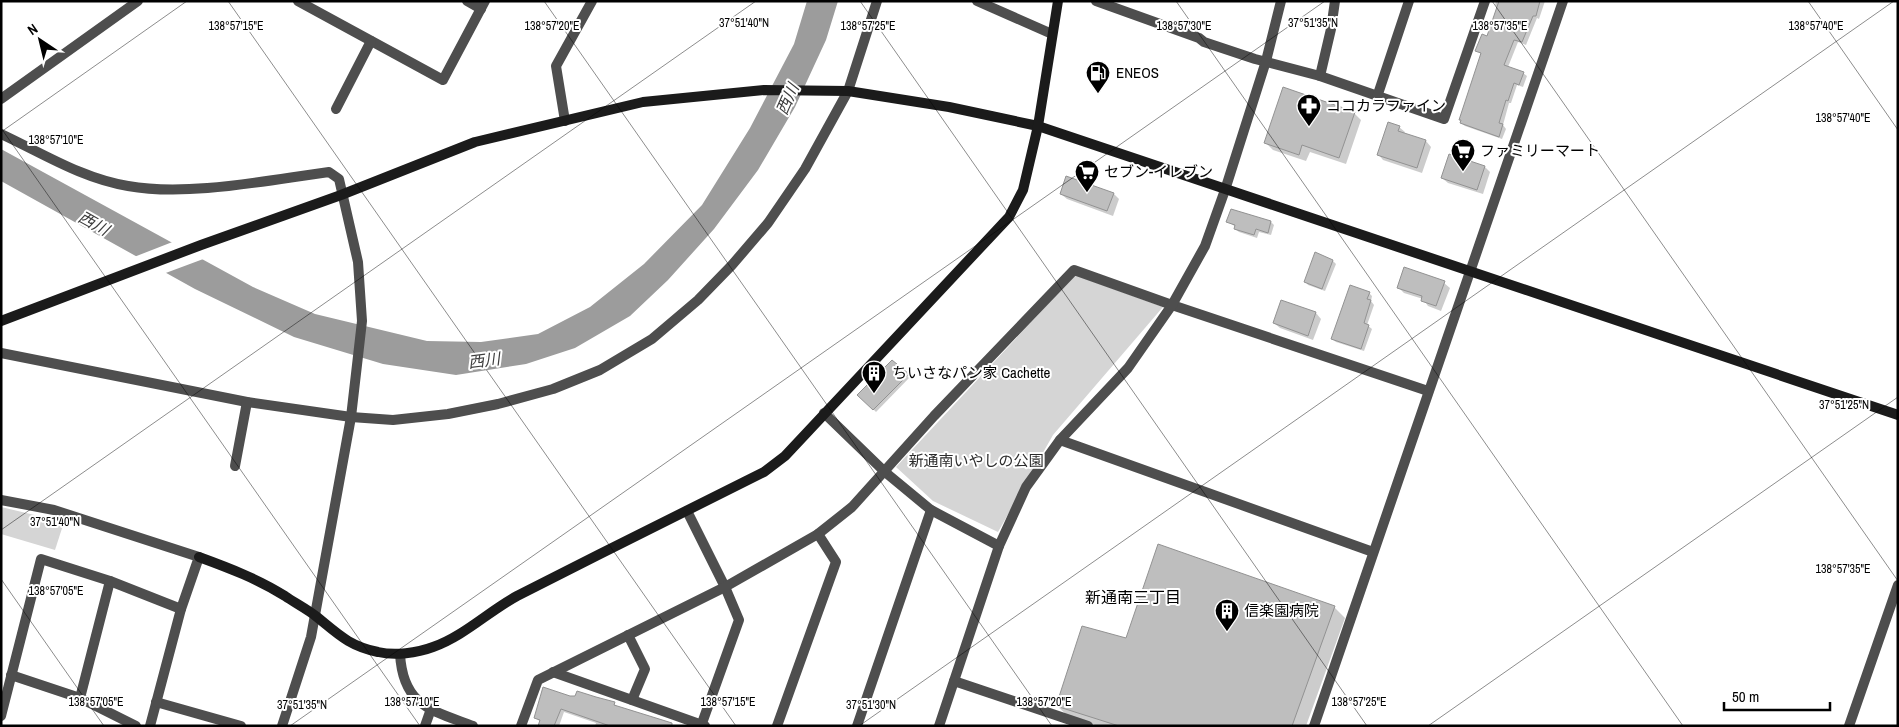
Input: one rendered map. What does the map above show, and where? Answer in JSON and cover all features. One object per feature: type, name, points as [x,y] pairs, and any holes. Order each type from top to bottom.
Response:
[{"type":"street","points":[[1,99],[138,1]]},
{"type":"street","points":[[298,1],[443,80],[483,5],[467,1]]},
{"type":"street","points":[[565,121],[556,66],[592,1]]},
{"type":"street","points":[[1,353],[246,402],[352,418],[394,420],[448,414],[498,404],[553,389],[600,370],[652,339],[698,300],[732,265],[768,223],[805,169],[848,91],[877,1]]},
{"type":"street","points":[[978,1],[1052,34]]},
{"type":"street","points":[[1,500],[54,510],[115,528],[242,572],[315,616],[342,639],[358,647],[379,653],[400,654],[433,647],[453,637],[515,597],[764,472],[785,456],[1009,217],[1023,190],[1038,126],[1058,1]]},
{"type":"street","points":[[1096,1],[1199,38],[1204,42],[1255,59],[1320,76],[1444,119],[1485,1]]},
{"type":"street","points":[[939,726],[999,546],[1026,487],[1060,440],[1128,368],[1172,305],[1204,246],[1225,190],[1266,61],[1281,1]]},
{"type":"street","points":[[1320,76],[1330,37],[1335,1]]},
{"type":"street","points":[[1377,97],[1409,1]]},
{"type":"street","points":[[1314,726],[1563,1]]},
{"type":"street","points":[[336,109],[371,41]]},
{"type":"street","points":[[1,321],[201,245],[342,195],[475,142],[643,102],[764,90],[824,89],[950,107],[1038,126],[1898,415]]},
{"type":"street","points":[[1,134],[83,174],[127,186],[173,190],[232,185],[329,172],[339,179],[358,262],[362,321],[352,418],[311,637],[282,726]]},
{"type":"street","points":[[521,726],[538,680],[725,587],[818,534],[852,507],[934,416],[1074,270],[1428,391]]},
{"type":"street","points":[[235,466],[246,402]]},
{"type":"street","points":[[824,413],[884,472],[931,510],[999,546]]},
{"type":"street","points":[[1060,440],[1373,552]]},
{"type":"street","points":[[553,672],[703,725],[739,620],[687,510]]},
{"type":"street","points":[[857,726],[931,510]]},
{"type":"street","points":[[777,726],[836,562],[818,534]]},
{"type":"street","points":[[150,726],[181,609],[199,557]]},
{"type":"street","points":[[1,716],[41,559],[110,581],[181,609]]},
{"type":"street","points":[[80,698],[110,581]]},
{"type":"street","points":[[1849,726],[1898,585]]},
{"type":"street","points":[[628,635],[644,670],[632,700]]},
{"type":"street","points":[[400,654],[401,667],[407,688],[428,718],[473,726]]},
{"type":"street","points":[[11,676],[80,698],[136,726]]},
{"type":"street","points":[[954,681],[1088,726]]},
{"type":"street","points":[[156,702],[242,726]]},
{"type":"green space","name":"新通南いやしの公園","points":[[1075,275],[1163,307],[1053,435],[998,532],[933,501],[896,467]]},
{"type":"green space","points":[[1,507],[64,522],[55,550],[1,534]]},
{"type":"water","name":"西川","points":[[807,1],[838,1],[826,40],[795,107],[758,170],[714,229],[668,280],[630,316],[575,348],[526,364],[456,375],[383,364],[294,337],[195,289],[1,181],[1,149],[253,287],[315,314],[427,341],[481,342],[538,334],[590,307],[644,264],[702,205],[750,128],[794,44]]},
{"type":"pier","points":[[175,241],[206,258],[163,274],[134,257]]},
{"type":"building","points":[[1499,1],[1540,1],[1536,16],[1533,16],[1522,42],[1514,40],[1504,65],[1524,72],[1519,85],[1514,83],[1508,101],[1506,100],[1499,123],[1503,124],[1499,137],[1460,123],[1461,120],[1459,120],[1481,53],[1475,51],[1482,34],[1487,36]]},
{"type":"building","name":"ココカラファイン","points":[[1283,87],[1355,112],[1339,158],[1302,145],[1299,155],[1264,143]]},
{"type":"building","points":[[1388,122],[1400,126],[1398,131],[1426,140],[1417,168],[1377,155]]},
{"type":"building","name":"ファミリーマート","points":[[1449,154],[1485,166],[1477,190],[1441,178]]},
{"type":"building","name":"セブン-イレブン","points":[[1066,176],[1114,193],[1107,211],[1060,194]]},
{"type":"building","points":[[1231,209],[1271,221],[1268,233],[1256,229],[1254,235],[1234,229],[1235,225],[1226,222]]},
{"type":"building","points":[[1315,252],[1333,260],[1322,289],[1304,282]]},
{"type":"building","points":[[1404,267],[1445,281],[1436,306],[1421,301],[1422,296],[1397,288]]},
{"type":"building","points":[[1350,285],[1370,292],[1367,299],[1371,300],[1364,323],[1369,325],[1361,349],[1331,339]]},
{"type":"building","points":[[1281,300],[1316,312],[1308,336],[1273,323]]},
{"type":"building","points":[[892,360],[909,374],[873,410],[857,395]]},
{"type":"building","name":"信楽園病院","points":[[1158,544],[1335,606],[1292,726],[1119,726],[1056,706],[1082,626],[1126,638]]},
{"type":"building","points":[[543,687],[570,696],[575,696],[577,691],[615,702],[614,705],[672,723],[672,726],[610,726],[561,709],[554,726],[538,726],[540,720],[534,718]]},
{"type":"place","name":"ENEOS","points":[[1098,94]]},
{"type":"place","name":"ココカラファイン","points":[[1309,127]]},
{"type":"place","name":"ファミリーマート","points":[[1463,172]]},
{"type":"place","name":"セブン-イレブン","points":[[1087,193]]},
{"type":"place","name":"ちいさなパン家 Cachette","points":[[874,394]]},
{"type":"place","name":"信楽園病院","points":[[1227,632]]},
{"type":"district","name":"新通南三丁目","points":[[1133,597]]}]
